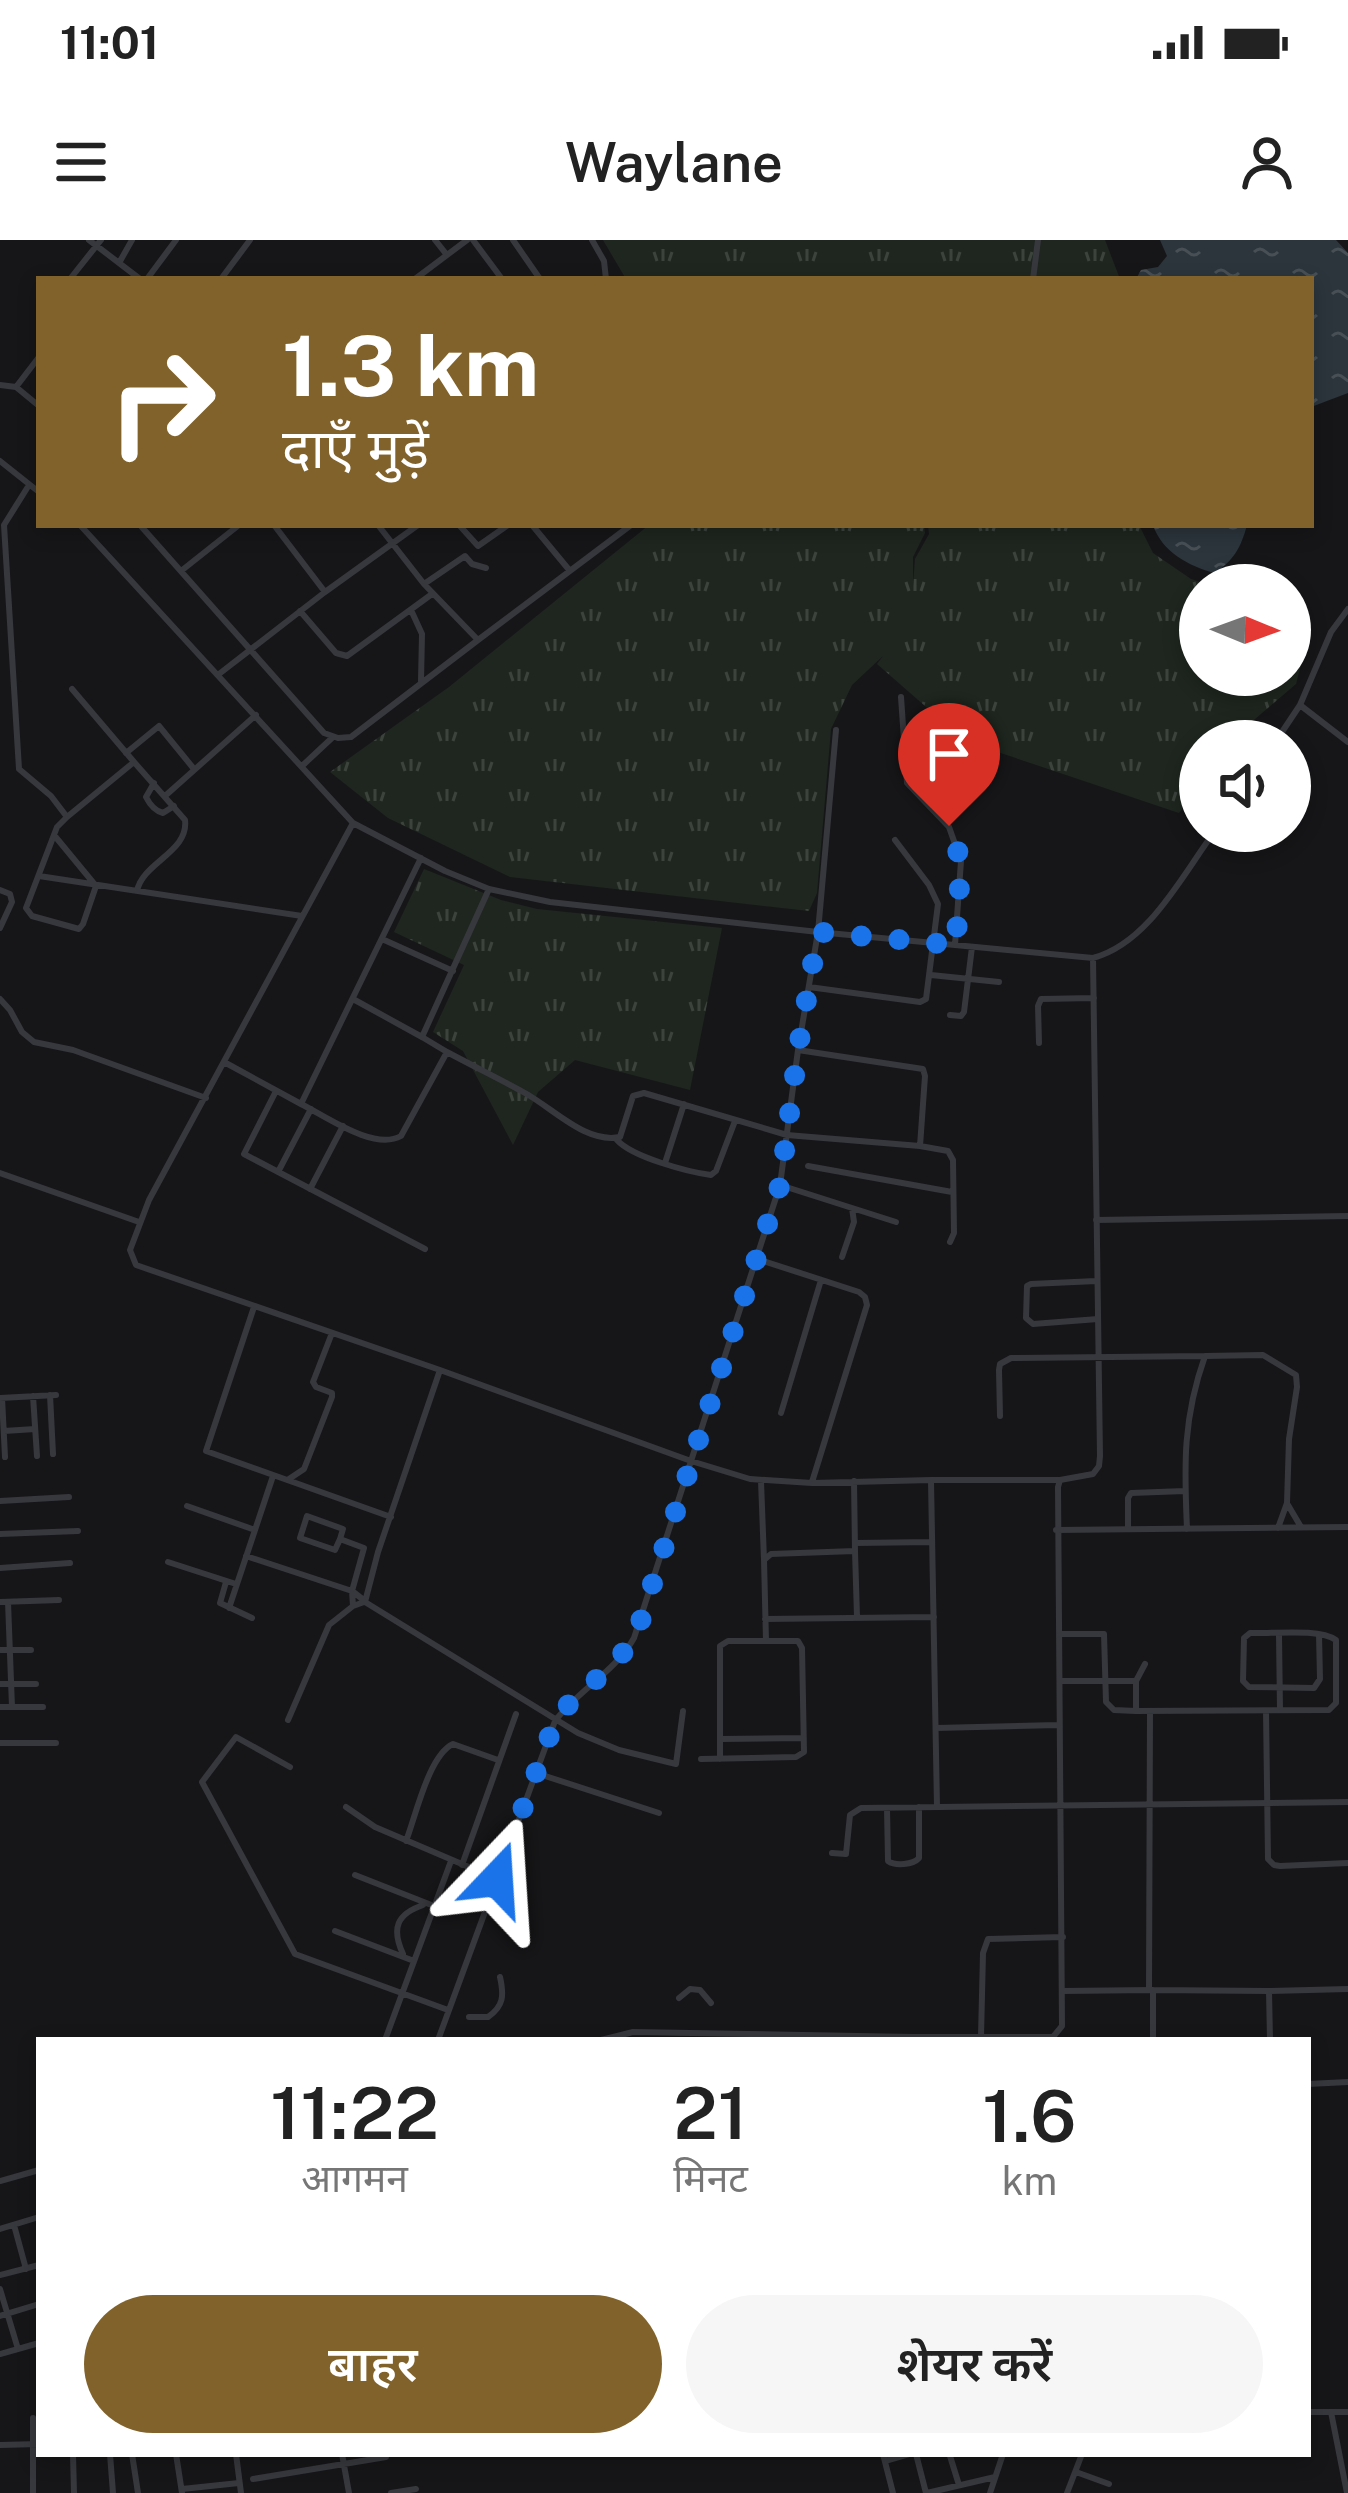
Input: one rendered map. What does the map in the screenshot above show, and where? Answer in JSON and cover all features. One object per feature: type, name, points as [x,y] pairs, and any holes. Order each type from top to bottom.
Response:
[{"type":"street","points":[[119,263],[132,240]]},
{"type":"street","points":[[148,276],[176,240]]},
{"type":"street","points":[[223,276],[250,240]]},
{"type":"street","points":[[435,240],[447,256]]},
{"type":"street","points":[[419,276],[470,240],[500,276]]},
{"type":"street","points":[[513,240],[538,276]]},
{"type":"street","points":[[592,240],[602,255],[605,276]]},
{"type":"street","points":[[1034,276],[1038,240]]},
{"type":"street","points":[[72,276],[96,242],[141,276]]},
{"type":"street","points":[[16,387],[36,361]]},
{"type":"street","points":[[0,385],[16,387],[36,404]]},
{"type":"street","points":[[0,461],[36,490]]},
{"type":"street","points":[[29,484],[4,525],[3,582],[19,769],[67,817]]},
{"type":"street","points":[[83,528],[353,823],[489,889],[550,902],[1093,958],[1108,954],[1141,932],[1200,852]]},
{"type":"street","points":[[143,528],[324,734],[333,737],[352,737],[627,528]]},
{"type":"street","points":[[181,571],[235,528]]},
{"type":"street","points":[[276,528],[325,592]]},
{"type":"street","points":[[380,528],[432,594],[478,640]]},
{"type":"street","points":[[219,674],[414,528]]},
{"type":"street","points":[[462,528],[478,546]]},
{"type":"street","points":[[424,584],[504,528]]},
{"type":"street","points":[[535,528],[570,572]]},
{"type":"street","points":[[465,556],[486,568]]},
{"type":"street","points":[[300,611],[336,653],[346,656],[432,594]]},
{"type":"street","points":[[1290,720],[1331,632],[1348,609]]},
{"type":"street","points":[[411,610],[422,634],[422,683]]},
{"type":"street","points":[[72,689],[184,820],[186,831],[181,840],[139,879],[137,891]]},
{"type":"street","points":[[901,697],[907,784],[949,826],[961,861],[956,945]]},
{"type":"street","points":[[1300,705],[1348,742]]},
{"type":"street","points":[[165,796],[256,715]]},
{"type":"street","points":[[0,717],[14,716]]},
{"type":"street","points":[[126,753],[159,726],[194,769]]},
{"type":"street","points":[[439,2037],[555,1721],[617,1662],[634,1638],[780,1185],[818,932],[836,730]]},
{"type":"street","points":[[302,766],[333,737]]},
{"type":"street","points":[[96,886],[82,927],[72,929],[27,912],[57,827],[134,763]]},
{"type":"street","points":[[154,783],[146,797],[149,803],[164,813],[174,806]]},
{"type":"street","points":[[353,823],[139,1222],[130,1250],[132,1260],[140,1268],[760,1481],[1060,1480],[1093,1474],[1099,1466],[1093,958]]},
{"type":"street","points":[[54,835],[96,886]]},
{"type":"street","points":[[808,986],[923,1002],[935,944],[936,896],[895,840]]},
{"type":"street","points":[[302,1104],[421,858]]},
{"type":"street","points":[[39,876],[302,916]]},
{"type":"street","points":[[422,1037],[489,889]]},
{"type":"street","points":[[0,890],[10,894],[12,902],[0,928]]},
{"type":"street","points":[[382,939],[453,971]]},
{"type":"street","points":[[950,1015],[963,1014],[972,947]]},
{"type":"street","points":[[931,975],[999,982]]},
{"type":"street","points":[[1039,1043],[1038,1001],[1094,998]]},
{"type":"street","points":[[353,999],[530,1096],[572,1125],[617,1139],[623,1147],[665,1163],[712,1175],[735,1121]]},
{"type":"street","points":[[0,1000],[34,1042],[73,1050],[206,1098]]},
{"type":"street","points":[[798,1050],[923,1069],[920,1146]]},
{"type":"street","points":[[224,1062],[343,1126],[386,1142],[401,1136],[447,1052]]},
{"type":"street","points":[[275,1091],[244,1154],[425,1249]]},
{"type":"street","points":[[617,1139],[637,1093],[787,1135],[948,1151],[955,1173],[950,1243]]},
{"type":"street","points":[[665,1163],[684,1104]]},
{"type":"street","points":[[278,1172],[311,1109]]},
{"type":"street","points":[[310,1189],[343,1126]]},
{"type":"street","points":[[808,1166],[952,1192]]},
{"type":"street","points":[[0,1173],[139,1222]]},
{"type":"street","points":[[780,1185],[896,1222]]},
{"type":"street","points":[[842,1257],[854,1222],[852,1208]]},
{"type":"street","points":[[1096,1220],[1348,1216]]},
{"type":"street","points":[[757,1259],[859,1292],[867,1305],[812,1484]]},
{"type":"street","points":[[782,1413],[821,1280]]},
{"type":"street","points":[[1097,1281],[1031,1283],[1026,1318],[1034,1324],[1098,1319]]},
{"type":"street","points":[[254,1307],[206,1451],[391,1517]]},
{"type":"street","points":[[286,1481],[304,1469],[332,1397],[313,1382],[332,1333]]},
{"type":"street","points":[[1186,1529],[1187,1421],[1205,1355]]},
{"type":"street","points":[[1000,1416],[999,1370],[1004,1360],[1263,1355],[1296,1376],[1297,1387],[1287,1504],[1278,1528]]},
{"type":"street","points":[[365,1602],[440,1370]]},
{"type":"street","points":[[5,1457],[1,1398],[53,1395],[53,1454]]},
{"type":"street","points":[[33,1396],[37,1456]]},
{"type":"street","points":[[4,1432],[35,1430]]},
{"type":"street","points":[[229,1608],[273,1476]]},
{"type":"street","points":[[854,1480],[857,1617]]},
{"type":"street","points":[[931,1480],[937,1807]]},
{"type":"street","points":[[610,2037],[633,2032],[1059,2036],[1063,1937],[1056,1530],[1060,1480]]},
{"type":"street","points":[[760,1481],[766,1641]]},
{"type":"street","points":[[1128,1529],[1131,1493],[1185,1491]]},
{"type":"street","points":[[0,1501],[69,1497]]},
{"type":"street","points":[[1287,1504],[1301,1527]]},
{"type":"street","points":[[187,1506],[255,1530]]},
{"type":"street","points":[[308,1516],[343,1529],[340,1539],[335,1550],[300,1538],[308,1516]]},
{"type":"street","points":[[1056,1530],[1348,1526]]},
{"type":"street","points":[[0,1534],[78,1531]]},
{"type":"street","points":[[340,1539],[378,1552]]},
{"type":"street","points":[[764,1560],[771,1554],[932,1542]]},
{"type":"street","points":[[353,1606],[364,1548]]},
{"type":"street","points":[[246,1556],[352,1592],[555,1721],[599,1743],[672,1765],[678,1762],[683,1711]]},
{"type":"street","points":[[168,1562],[236,1584]]},
{"type":"street","points":[[0,1568],[70,1563]]},
{"type":"street","points":[[226,1582],[220,1601],[252,1618]]},
{"type":"street","points":[[12,1707],[4,1602],[59,1600]]},
{"type":"street","points":[[288,1720],[329,1625],[365,1602]]},
{"type":"street","points":[[765,1619],[934,1617]]},
{"type":"street","points":[[1059,1634],[1104,1634],[1106,1702],[1110,1709],[1136,1711],[1334,1708],[1336,1640],[1331,1635],[1319,1634],[1247,1634],[1243,1681],[1250,1688],[1314,1688],[1318,1684],[1319,1634]]},
{"type":"street","points":[[1279,1634],[1280,1710]]},
{"type":"street","points":[[701,1759],[720,1759],[796,1757],[804,1752],[801,1643],[728,1641],[720,1646],[720,1759]]},
{"type":"street","points":[[5,1650],[31,1650]]},
{"type":"street","points":[[1136,1711],[1136,1681],[1145,1664]]},
{"type":"street","points":[[1060,1681],[1136,1681]]},
{"type":"street","points":[[0,1684],[36,1684]]},
{"type":"street","points":[[0,1707],[44,1707]]},
{"type":"street","points":[[1150,1711],[1153,2037]]},
{"type":"street","points":[[1266,1711],[1270,1862],[1280,1866],[1348,1863]]},
{"type":"street","points":[[462,1865],[516,1714]]},
{"type":"street","points":[[936,1728],[1059,1725]]},
{"type":"street","points":[[290,1767],[236,1736],[202,1784],[296,1954],[448,2010]]},
{"type":"street","points":[[721,1739],[803,1738]]},
{"type":"street","points":[[0,1743],[56,1742]]},
{"type":"street","points":[[406,1841],[445,1748],[453,1744],[499,1760]]},
{"type":"street","points":[[536,1773],[659,1813]]},
{"type":"street","points":[[832,1852],[846,1854],[854,1810],[1348,1802]]},
{"type":"street","points":[[346,1807],[375,1827],[497,1879]]},
{"type":"street","points":[[887,1808],[888,1861],[895,1864],[920,1858],[919,1808]]},
{"type":"street","points":[[386,2037],[430,1905],[451,1861]]},
{"type":"street","points":[[355,1875],[430,1905]]},
{"type":"street","points":[[404,1957],[396,1940],[399,1922],[409,1910],[430,1905]]},
{"type":"street","points":[[335,1931],[414,1960]]},
{"type":"street","points":[[981,2037],[983,1953],[988,1939],[1063,1937]]},
{"type":"street","points":[[470,2017],[488,2017],[499,2007],[500,1977]]},
{"type":"street","points":[[679,1998],[695,1989],[711,2003]]},
{"type":"street","points":[[1062,1991],[1348,1989]]},
{"type":"street","points":[[1269,1991],[1270,2037]]},
{"type":"street","points":[[1311,2084],[1348,2083]]},
{"type":"street","points":[[0,2181],[36,2171]]},
{"type":"street","points":[[0,2228],[36,2218]]},
{"type":"street","points":[[14,2225],[26,2269]]},
{"type":"street","points":[[0,2275],[36,2266]]},
{"type":"street","points":[[0,2289],[17,2349]]},
{"type":"street","points":[[4,2315],[36,2305]]},
{"type":"street","points":[[0,2354],[36,2344]]},
{"type":"street","points":[[1311,2412],[1348,2412]]},
{"type":"street","points":[[1330,2412],[1347,2493]]},
{"type":"street","points":[[33,2418],[33,2493]]},
{"type":"street","points":[[0,2445],[36,2444]]},
{"type":"street","points":[[74,2457],[74,2493]]},
{"type":"street","points":[[110,2457],[113,2493]]},
{"type":"street","points":[[133,2457],[139,2493]]},
{"type":"street","points":[[179,2457],[182,2491],[239,2483]]},
{"type":"street","points":[[236,2457],[241,2493]]},
{"type":"street","points":[[343,2457],[349,2493]]},
{"type":"street","points":[[253,2479],[386,2457]]},
{"type":"street","points":[[884,2457],[893,2493]]},
{"type":"street","points":[[913,2457],[927,2493],[995,2477]]},
{"type":"street","points":[[950,2457],[958,2485]]},
{"type":"street","points":[[990,2493],[1002,2457]]},
{"type":"street","points":[[1067,2493],[1081,2457]]},
{"type":"street","points":[[1076,2472],[1109,2484]]},
{"type":"street","points":[[391,2493],[416,2488]]},
{"type":"green space","points":[[603,240],[1105,240],[1119,276],[624,276]]},
{"type":"green space","points":[[645,528],[924,528],[913,557],[913,586],[915,559],[928,528],[1140,528],[1153,553],[1179,571],[1179,696],[1282,696],[1254,720],[1179,720],[1179,813],[965,741],[877,664],[883,656],[852,685],[831,729],[817,893],[809,911],[510,877],[388,818],[330,772],[449,687]]},
{"type":"green space","points":[[424,869],[537,909],[722,928],[690,1090],[575,1060],[538,1092],[513,1145],[463,1051],[433,1032],[464,965],[394,932]]},
{"type":"water","points":[[1160,240],[1336,240],[1348,253],[1348,393],[1314,406],[1314,276],[1138,276],[1141,270],[1158,267],[1167,256]]},
{"type":"water","points":[[1154,528],[1246,528],[1227,564],[1192,564],[1163,543]]},
{"type":"route","points":[[497,1879],[555,1721],[617,1662],[640,1623],[780,1185],[818,932],[956,945],[962,873],[949,826]]}]
